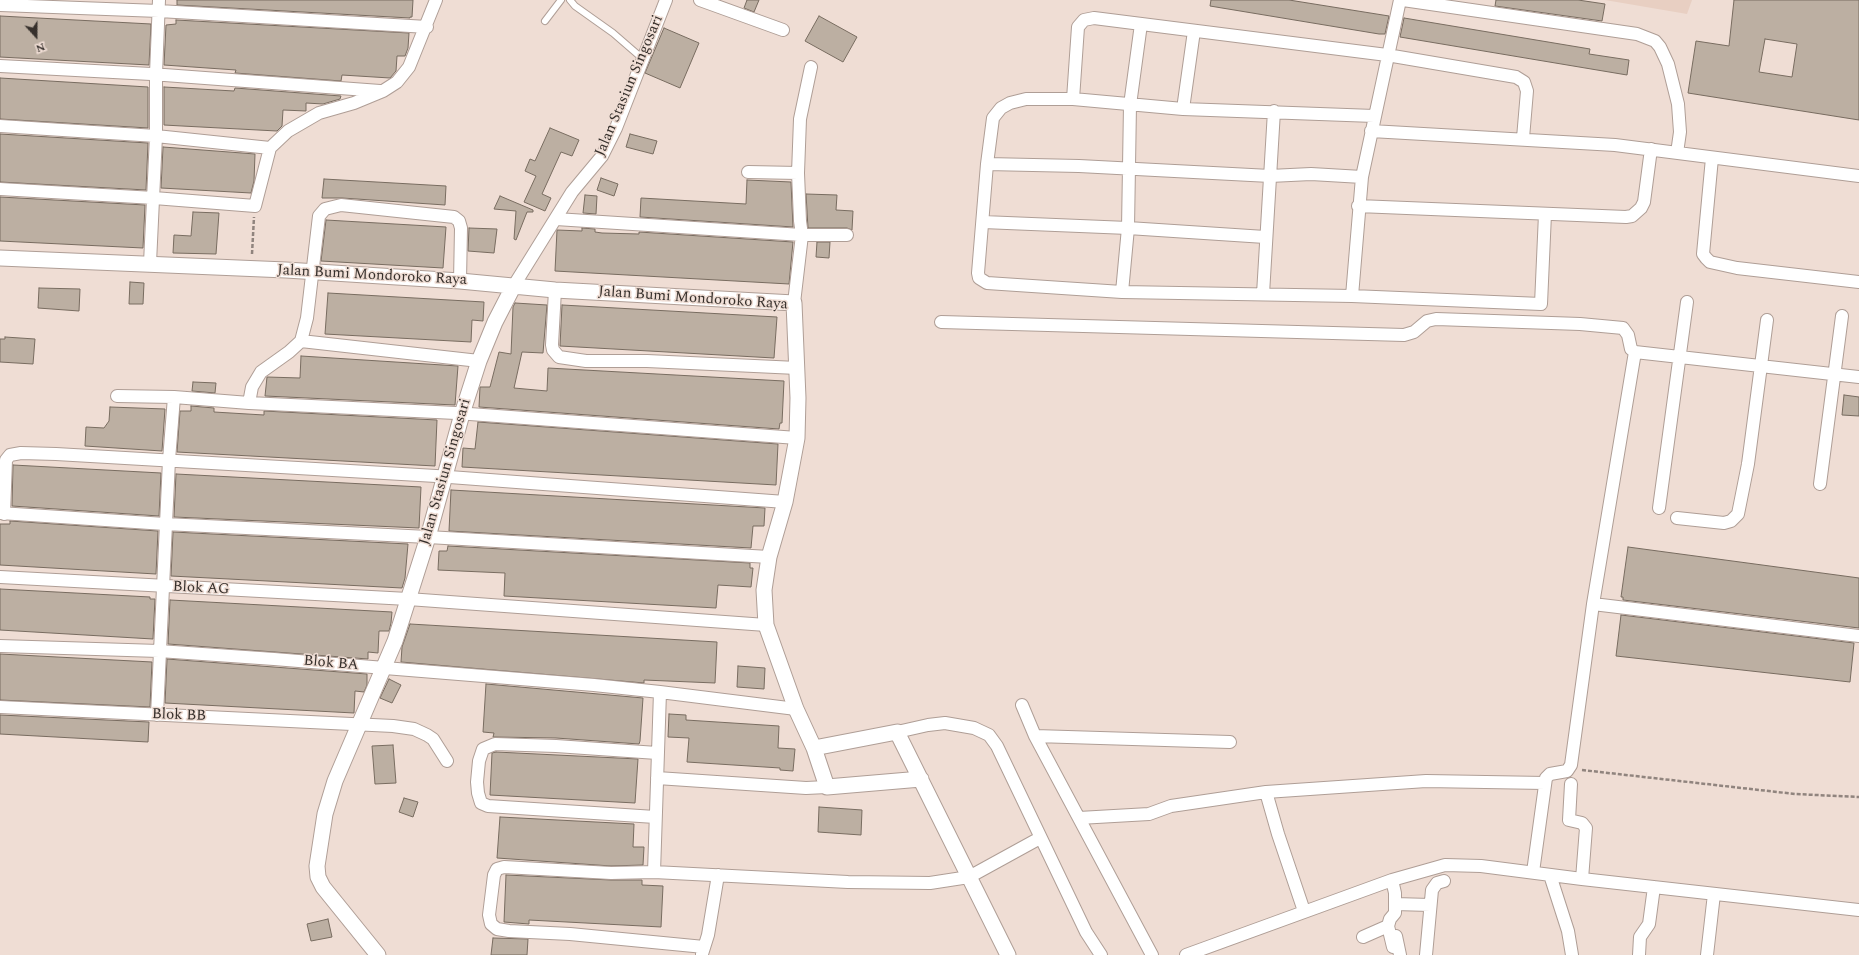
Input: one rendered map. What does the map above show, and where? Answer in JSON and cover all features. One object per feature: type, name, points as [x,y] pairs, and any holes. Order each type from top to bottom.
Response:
[{"type":"street","points":[[0,190],[154,198],[254,206],[270,148],[288,131],[319,113],[354,103],[383,91],[404,76],[427,27],[436,0]]},
{"type":"street","name":"Jalan Stasiun Singosari","points":[[378,955],[323,887],[318,877],[316,870],[325,814],[335,781],[359,724],[385,669],[406,598],[428,537],[462,414],[479,361],[495,322],[513,287],[572,192],[602,156],[616,128],[666,0]]},
{"type":"street","points":[[700,0],[783,30]]},
{"type":"street","points":[[1352,296],[1358,206],[1362,177],[1387,55],[1402,0],[1637,34],[1655,41],[1660,47],[1668,64],[1678,104],[1680,132],[1677,153]]},
{"type":"street","points":[[0,5],[159,5],[427,27]]},
{"type":"street","points":[[150,263],[154,198],[156,74],[159,5]]},
{"type":"street","points":[[1073,99],[1078,27],[1084,20],[1094,18],[1387,55],[1521,79],[1524,82],[1527,91],[1523,138]]},
{"type":"street","points":[[1122,292],[1128,228],[1127,168],[1130,105],[1141,24]]},
{"type":"street","points":[[1183,109],[1194,31]]},
{"type":"street","points":[[0,66],[156,74],[383,91]]},
{"type":"street","points":[[794,303],[802,235],[798,173],[800,119],[811,67]]},
{"type":"street","points":[[1374,116],[1274,111],[1183,109],[1073,99],[1026,99],[1010,103],[1001,108],[993,118],[987,164],[978,273],[979,278],[984,282],[1122,292],[1352,296],[1541,304]]},
{"type":"street","points":[[1263,294],[1265,237],[1274,111]]},
{"type":"street","points":[[0,126],[156,136],[270,148]]},
{"type":"street","points":[[1371,131],[1523,138],[1650,149],[1859,176]]},
{"type":"street","points":[[1358,206],[1626,217],[1632,216],[1641,208],[1644,202],[1650,149]]},
{"type":"street","points":[[1712,158],[1703,254],[1710,262],[1737,268],[1859,282]]},
{"type":"street","points":[[987,164],[1127,168],[1270,176],[1311,174],[1362,177]]},
{"type":"street","points":[[748,172],[798,173]]},
{"type":"street","points":[[249,403],[252,387],[261,372],[289,352],[301,341],[306,322],[306,272],[319,216],[325,209],[341,205],[454,217],[459,221],[461,228],[460,281]]},
{"type":"street","points":[[1540,323],[1545,214]]},
{"type":"street","points":[[556,219],[802,235],[847,236]]},
{"type":"street","points":[[983,222],[1128,228],[1265,237]]},
{"type":"street","name":"Jalan Bumi Mondoroko Raya","points":[[0,258],[150,263],[460,281],[555,290],[794,303],[797,368],[797,438],[785,502],[769,557],[764,590],[766,625],[796,709],[814,748],[828,787]]},
{"type":"street","points":[[555,290],[552,345],[553,350],[559,357],[586,361],[647,361],[797,368]]},
{"type":"street","points":[[1659,508],[1688,302]]},
{"type":"street","points":[[1820,484],[1842,316]]},
{"type":"street","points":[[940,322],[1404,335],[1414,332],[1427,321],[1436,319],[1619,326],[1626,331],[1631,349],[1635,352],[1859,377]]},
{"type":"street","points":[[1678,518],[1724,522],[1731,521],[1738,514],[1762,365],[1766,320]]},
{"type":"street","points":[[301,341],[479,361]]},
{"type":"street","points":[[1533,872],[1545,783],[1548,775],[1564,773],[1569,769],[1593,604],[1635,352]]},
{"type":"street","points":[[117,396],[174,397],[249,403],[462,414],[797,438]]},
{"type":"street","points":[[157,715],[165,524],[174,397]]},
{"type":"street","points":[[769,557],[2,514],[6,460],[12,455],[56,454],[169,460],[445,476],[785,502]]},
{"type":"street","name":"Blok AG","points":[[0,577],[162,587],[406,598],[766,625]]},
{"type":"street","points":[[1593,604],[1859,636]]},
{"type":"street","name":"Blok BA","points":[[0,646],[159,651],[274,659],[660,692],[796,709]]},
{"type":"street","points":[[654,872],[660,692]]},
{"type":"street","points":[[1022,705],[1035,736],[1152,955]]},
{"type":"street","name":"Blok BB","points":[[0,707],[393,726],[421,731],[433,739],[447,761]]},
{"type":"street","points":[[814,748],[897,732],[928,724],[945,723],[974,728],[989,735],[996,746],[1086,932],[1101,955]]},
{"type":"street","points":[[897,732],[1008,955]]},
{"type":"street","points":[[1035,736],[1230,742]]},
{"type":"street","points":[[655,817],[488,806],[481,802],[477,782],[478,761],[483,749],[495,744],[556,746],[657,753]]},
{"type":"street","points":[[657,778],[806,788],[921,779]]},
{"type":"street","points":[[1079,818],[1149,814],[1171,806],[1266,792],[1426,781],[1545,783]]},
{"type":"street","points":[[1571,784],[1569,820],[1582,823],[1586,828],[1582,879]]},
{"type":"street","points":[[1266,792],[1278,834],[1304,911]]},
{"type":"street","points":[[718,875],[708,935],[703,951],[570,934],[503,930],[494,927],[490,921],[489,915],[493,880],[496,871],[500,868],[611,873],[654,872],[891,883],[930,883],[969,877],[1040,838]]},
{"type":"street","points":[[1186,955],[1392,880],[1445,865],[1464,864],[1582,879],[1859,910]]},
{"type":"street","points":[[1550,875],[1568,931],[1572,955]]},
{"type":"street","points":[[1392,880],[1395,909],[1396,951]]},
{"type":"street","points":[[1426,955],[1430,905],[1435,885],[1440,881],[1444,881]]},
{"type":"street","points":[[1639,955],[1640,937],[1649,924],[1654,887]]},
{"type":"street","points":[[1707,955],[1714,894]]},
{"type":"street","points":[[1395,909],[1430,905]]},
{"type":"street","points":[[1395,909],[1388,926],[1396,951]]},
{"type":"street","points":[[1363,937],[1388,926]]},
{"type":"lane","points":[[544,21],[561,0]]},
{"type":"lane","points":[[570,0],[574,6],[613,33],[643,59]]},
{"type":"path","points":[[252,269],[254,206]]},
{"type":"path","points":[[1569,769],[1795,794],[1859,797]]},
{"type":"shaded area","points":[[1605,0],[1692,0],[1687,14]]},
{"type":"building","points":[[177,0],[413,0],[412,17],[410,18],[177,5]]},
{"type":"building","points":[[747,0],[759,0],[754,12],[744,8]]},
{"type":"building","points":[[1211,0],[1289,0],[1389,16],[1385,34],[1379,34],[1210,6]]},
{"type":"building","points":[[1496,0],[1578,0],[1605,4],[1602,21],[1495,6]]},
{"type":"building","points":[[1734,0],[1859,0],[1859,120],[1688,93],[1696,41],[1729,46]],"holes":[[[1765,39],[1797,44],[1792,77],[1759,72]]]},
{"type":"building","points":[[0,16],[151,24],[149,65],[0,57]]},
{"type":"building","points":[[819,16],[857,37],[843,62],[805,41]]},
{"type":"building","points":[[1404,18],[1590,49],[1589,54],[1629,60],[1627,75],[1400,37]]},
{"type":"building","points":[[176,20],[409,33],[408,48],[405,56],[397,56],[396,71],[390,78],[342,75],[341,81],[235,73],[236,70],[164,65],[166,25],[176,24]]},
{"type":"building","points":[[664,28],[699,43],[680,88],[645,73]]},
{"type":"building","points":[[0,78],[148,87],[148,128],[0,119]]},
{"type":"building","points":[[164,87],[234,91],[235,88],[341,96],[340,99],[323,104],[306,103],[306,111],[283,110],[282,126],[277,131],[164,125]]},
{"type":"building","points":[[550,128],[579,140],[572,156],[561,152],[542,194],[551,198],[545,211],[524,202],[536,176],[525,171],[530,159],[535,161]]},
{"type":"building","points":[[0,134],[148,143],[146,190],[0,182]]},
{"type":"building","points":[[630,134],[657,141],[653,154],[626,147]]},
{"type":"building","points":[[163,147],[255,154],[254,181],[251,193],[161,188]]},
{"type":"building","points":[[601,178],[618,184],[614,196],[597,190]]},
{"type":"building","points":[[324,179],[446,186],[445,205],[322,198]]},
{"type":"building","points":[[747,180],[791,182],[793,227],[640,217],[641,198],[746,204]]},
{"type":"building","points":[[806,194],[837,195],[836,210],[853,211],[852,230],[847,228],[808,228]]},
{"type":"building","points":[[585,195],[597,196],[596,214],[583,213]]},
{"type":"building","points":[[500,196],[533,210],[533,212],[527,212],[516,240],[514,239],[516,211],[494,209]]},
{"type":"building","points":[[0,197],[145,205],[143,248],[0,241]]},
{"type":"building","points":[[193,212],[219,213],[216,254],[173,253],[174,235],[191,236]]},
{"type":"building","points":[[326,220],[446,227],[443,268],[321,261]]},
{"type":"building","points":[[469,228],[497,229],[494,253],[468,251]]},
{"type":"building","points":[[582,228],[595,229],[595,232],[602,233],[639,234],[639,232],[793,242],[789,284],[555,271],[557,230],[582,231]]},
{"type":"building","points":[[817,242],[830,242],[829,258],[816,257]]},
{"type":"building","points":[[130,282],[144,283],[143,304],[129,304]]},
{"type":"building","points":[[39,288],[80,289],[79,311],[38,308]]},
{"type":"building","points":[[328,293],[484,302],[483,321],[472,320],[471,342],[325,334]]},
{"type":"building","points":[[515,303],[547,305],[543,353],[522,352],[514,388],[547,391],[548,368],[784,381],[782,423],[780,423],[779,429],[479,407],[480,387],[490,387],[499,352],[511,354],[513,307]]},
{"type":"building","points":[[562,305],[777,317],[774,358],[560,346]]},
{"type":"building","points":[[5,337],[35,339],[33,364],[0,362],[0,339],[5,339]]},
{"type":"building","points":[[301,356],[458,366],[455,405],[265,396],[267,377],[300,378]]},
{"type":"building","points":[[193,382],[216,383],[215,393],[192,391]]},
{"type":"building","points":[[1844,395],[1859,397],[1859,416],[1842,415]]},
{"type":"building","points":[[191,406],[214,408],[214,412],[264,415],[264,411],[437,420],[435,466],[177,452],[180,411],[191,411]]},
{"type":"building","points":[[110,407],[165,409],[162,451],[85,446],[86,427],[104,428],[109,421]]},
{"type":"building","points":[[478,422],[778,444],[776,485],[462,467],[463,448],[475,449]]},
{"type":"building","points":[[13,465],[161,473],[159,516],[12,506]]},
{"type":"building","points":[[176,474],[421,487],[419,528],[174,517]]},
{"type":"building","points":[[451,490],[765,508],[764,526],[753,526],[751,548],[449,531]]},
{"type":"building","points":[[10,521],[158,531],[156,574],[0,565],[0,524],[10,524]]},
{"type":"building","points":[[173,532],[408,544],[405,578],[402,588],[171,576]]},
{"type":"building","points":[[448,546],[750,563],[750,568],[753,568],[751,587],[718,585],[716,608],[504,596],[505,573],[438,570],[439,551],[447,551]]},
{"type":"building","points":[[1628,547],[1859,578],[1859,628],[1623,600],[1623,597],[1621,597]]},
{"type":"building","points":[[0,589],[150,597],[150,599],[155,599],[153,639],[0,630]]},
{"type":"building","points":[[170,600],[392,612],[389,631],[379,631],[378,653],[368,652],[368,659],[168,644]]},
{"type":"building","points":[[1621,615],[1854,643],[1850,682],[1616,656]]},
{"type":"building","points":[[410,624],[717,642],[715,683],[644,680],[644,683],[401,662],[402,647]]},
{"type":"building","points":[[0,654],[152,662],[150,707],[0,700]]},
{"type":"building","points":[[167,659],[367,674],[367,685],[364,692],[355,691],[354,713],[165,703]]},
{"type":"building","points":[[738,666],[765,668],[764,689],[737,687]]},
{"type":"building","points":[[389,679],[401,685],[392,703],[380,698]]},
{"type":"building","points":[[486,684],[643,698],[639,744],[556,738],[493,737],[494,733],[483,732]]},
{"type":"building","points":[[669,714],[686,715],[686,720],[779,726],[778,748],[795,749],[793,771],[780,770],[780,768],[687,762],[689,738],[668,737]]},
{"type":"building","points":[[0,715],[149,722],[148,742],[0,734]]},
{"type":"building","points":[[393,745],[396,783],[375,784],[372,746]]},
{"type":"building","points":[[492,753],[638,759],[635,803],[490,795]]},
{"type":"building","points":[[404,798],[418,802],[413,817],[399,812]]},
{"type":"building","points":[[819,807],[862,810],[861,835],[818,832]]},
{"type":"building","points":[[500,817],[634,824],[633,847],[644,847],[643,865],[611,866],[497,858]]},
{"type":"building","points":[[506,875],[642,880],[642,885],[663,886],[661,927],[529,920],[529,924],[504,922]]},
{"type":"building","points":[[328,919],[332,937],[311,941],[307,924]]},
{"type":"building","points":[[493,938],[528,939],[527,955],[491,955]]}]
